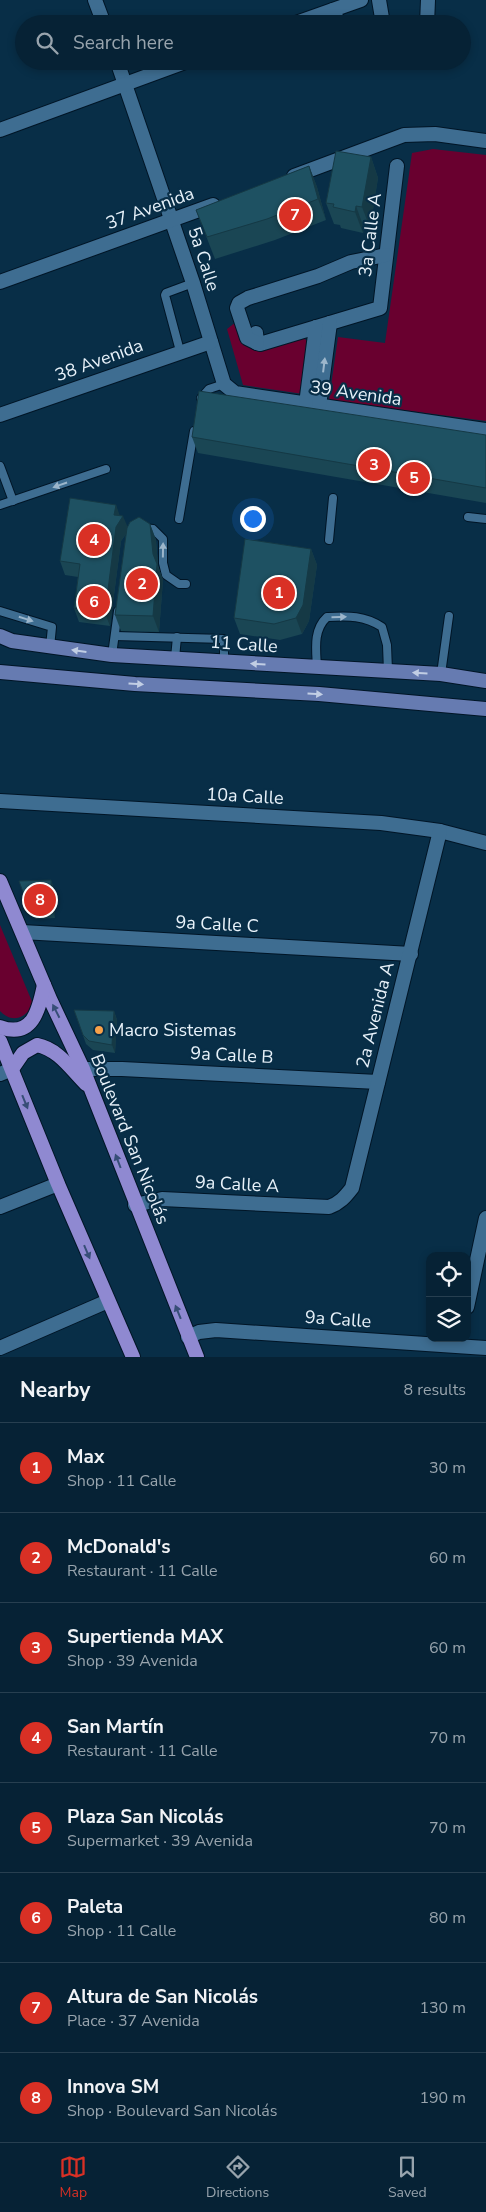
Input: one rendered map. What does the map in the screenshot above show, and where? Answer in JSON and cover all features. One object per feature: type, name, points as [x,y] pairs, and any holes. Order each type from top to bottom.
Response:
[{"type":"main road","name":"11 Calle","points":[[0,636],[12,641],[112,655],[440,674],[486,681]]},
{"type":"main road","points":[[0,672],[136,684],[319,694],[486,709]]},
{"type":"main road","name":"Boulevard San Nicolás","points":[[0,882],[83,1069],[197,1357]]},
{"type":"main road","points":[[0,1027],[11,1031],[26,1026],[35,1017],[44,984]]},
{"type":"main road","points":[[0,1040],[6,1072],[58,1184],[133,1357]]},
{"type":"main road","points":[[6,1072],[28,1048],[37,1045],[48,1047],[90,1088]]},
{"type":"street","points":[[95,0],[101,15]]},
{"type":"street","points":[[319,15],[361,0]]},
{"type":"street","points":[[379,0],[382,15]]},
{"type":"street","points":[[427,15],[428,0]]},
{"type":"street","points":[[333,10],[335,15]]},
{"type":"street","name":"5a Calle","points":[[120,70],[193,283],[224,384]]},
{"type":"street","points":[[0,130],[163,70]]},
{"type":"street","points":[[283,180],[404,136],[435,134],[486,141]]},
{"type":"street","name":"3a Calle A","points":[[330,323],[380,308],[397,166]]},
{"type":"street","name":"37 Avenida","points":[[0,282],[228,200]]},
{"type":"street","points":[[330,323],[260,344],[256,338],[247,338],[237,308],[239,303],[248,298],[318,276],[351,262],[386,255]]},
{"type":"street","points":[[312,405],[330,323]]},
{"type":"street","points":[[312,405],[316,328]]},
{"type":"street","name":"38 Avenida","points":[[0,415],[180,351],[211,342]]},
{"type":"street","name":"39 Avenida","points":[[224,384],[235,393],[486,430]]},
{"type":"street","name":"10a Calle","points":[[0,801],[382,823],[440,831],[486,843]]},
{"type":"street","name":"2a Avenida A","points":[[338,1204],[352,1188],[440,831]]},
{"type":"street","name":"9a Calle C","points":[[22,932],[411,954]]},
{"type":"street","name":"9a Calle B","points":[[83,1069],[122,1069],[378,1082]]},
{"type":"street","points":[[0,1207],[58,1184]]},
{"type":"street","name":"9a Calle A","points":[[136,1205],[162,1199],[321,1207],[338,1204]]},
{"type":"street","points":[[469,1297],[486,1218]]},
{"type":"street","points":[[0,1348],[108,1301]]},
{"type":"street","name":"9a Calle","points":[[188,1337],[206,1330],[216,1330],[486,1348]]},
{"type":"lane","points":[[180,351],[165,295],[193,283]]},
{"type":"lane","points":[[199,406],[201,396],[209,389],[224,384]]},
{"type":"lane","points":[[180,519],[196,424]]},
{"type":"lane","points":[[0,466],[13,501]]},
{"type":"lane","points":[[0,505],[106,470]]},
{"type":"lane","points":[[329,540],[333,498]]},
{"type":"lane","points":[[468,517],[486,519]]},
{"type":"lane","points":[[135,530],[144,527],[157,532],[164,544],[163,563],[166,575],[179,584],[186,584]]},
{"type":"lane","points":[[112,655],[120,599]]},
{"type":"lane","points":[[0,611],[52,627],[50,647]]},
{"type":"lane","points":[[317,667],[316,635],[319,624],[327,617],[346,616],[370,619],[382,627],[387,645],[388,671]]},
{"type":"lane","points":[[440,674],[449,616]]},
{"type":"lane","points":[[115,636],[177,636],[224,639],[224,662]]},
{"type":"lane","points":[[175,658],[177,636]]},
{"type":"shaded area","points":[[433,149],[486,155],[486,421],[329,400],[338,337],[385,343],[412,153]]},
{"type":"shaded area","points":[[236,322],[242,338],[303,338],[310,343],[303,394],[243,385],[227,329]]},
{"type":"shaded area","points":[[0,925],[33,1004],[27,1013],[18,1018],[9,1017],[0,1011]]},
{"type":"building","points":[[336,151],[371,157],[362,207],[356,206],[355,212],[333,207],[334,204],[326,203]]},
{"type":"building","points":[[309,166],[318,199],[267,219],[207,237],[196,210]]},
{"type":"building","points":[[199,391],[486,435],[486,488],[192,437]]},
{"type":"building","points":[[70,498],[116,505],[114,515],[123,516],[116,527],[105,613],[74,608],[80,564],[60,561]]},
{"type":"building","points":[[139,517],[150,524],[153,554],[157,564],[153,616],[115,615],[127,528],[130,522]]},
{"type":"building","points":[[245,539],[311,549],[303,605],[296,618],[274,624],[234,618]]},
{"type":"building","points":[[51,880],[52,909],[33,910],[28,906],[19,881]]},
{"type":"building","name":"Macro Sistemas","points":[[74,1010],[114,1011],[112,1045],[89,1041],[83,1035]]},
{"type":"place","name":"Altura de San Nicolás","points":[[295,215]]},
{"type":"place","name":"Supertienda MAX","points":[[374,465]]},
{"type":"place","name":"Plaza San Nicolás","points":[[414,478]]},
{"type":"place","name":"San Martín","points":[[94,540]]},
{"type":"place","name":"McDonald's","points":[[142,584]]},
{"type":"place","name":"Max","points":[[279,593]]},
{"type":"place","name":"Paleta","points":[[94,602]]},
{"type":"place","name":"Innova SM","points":[[40,900]]},
{"type":"place","name":"Macro Sistemas","points":[[99,1030]]}]
